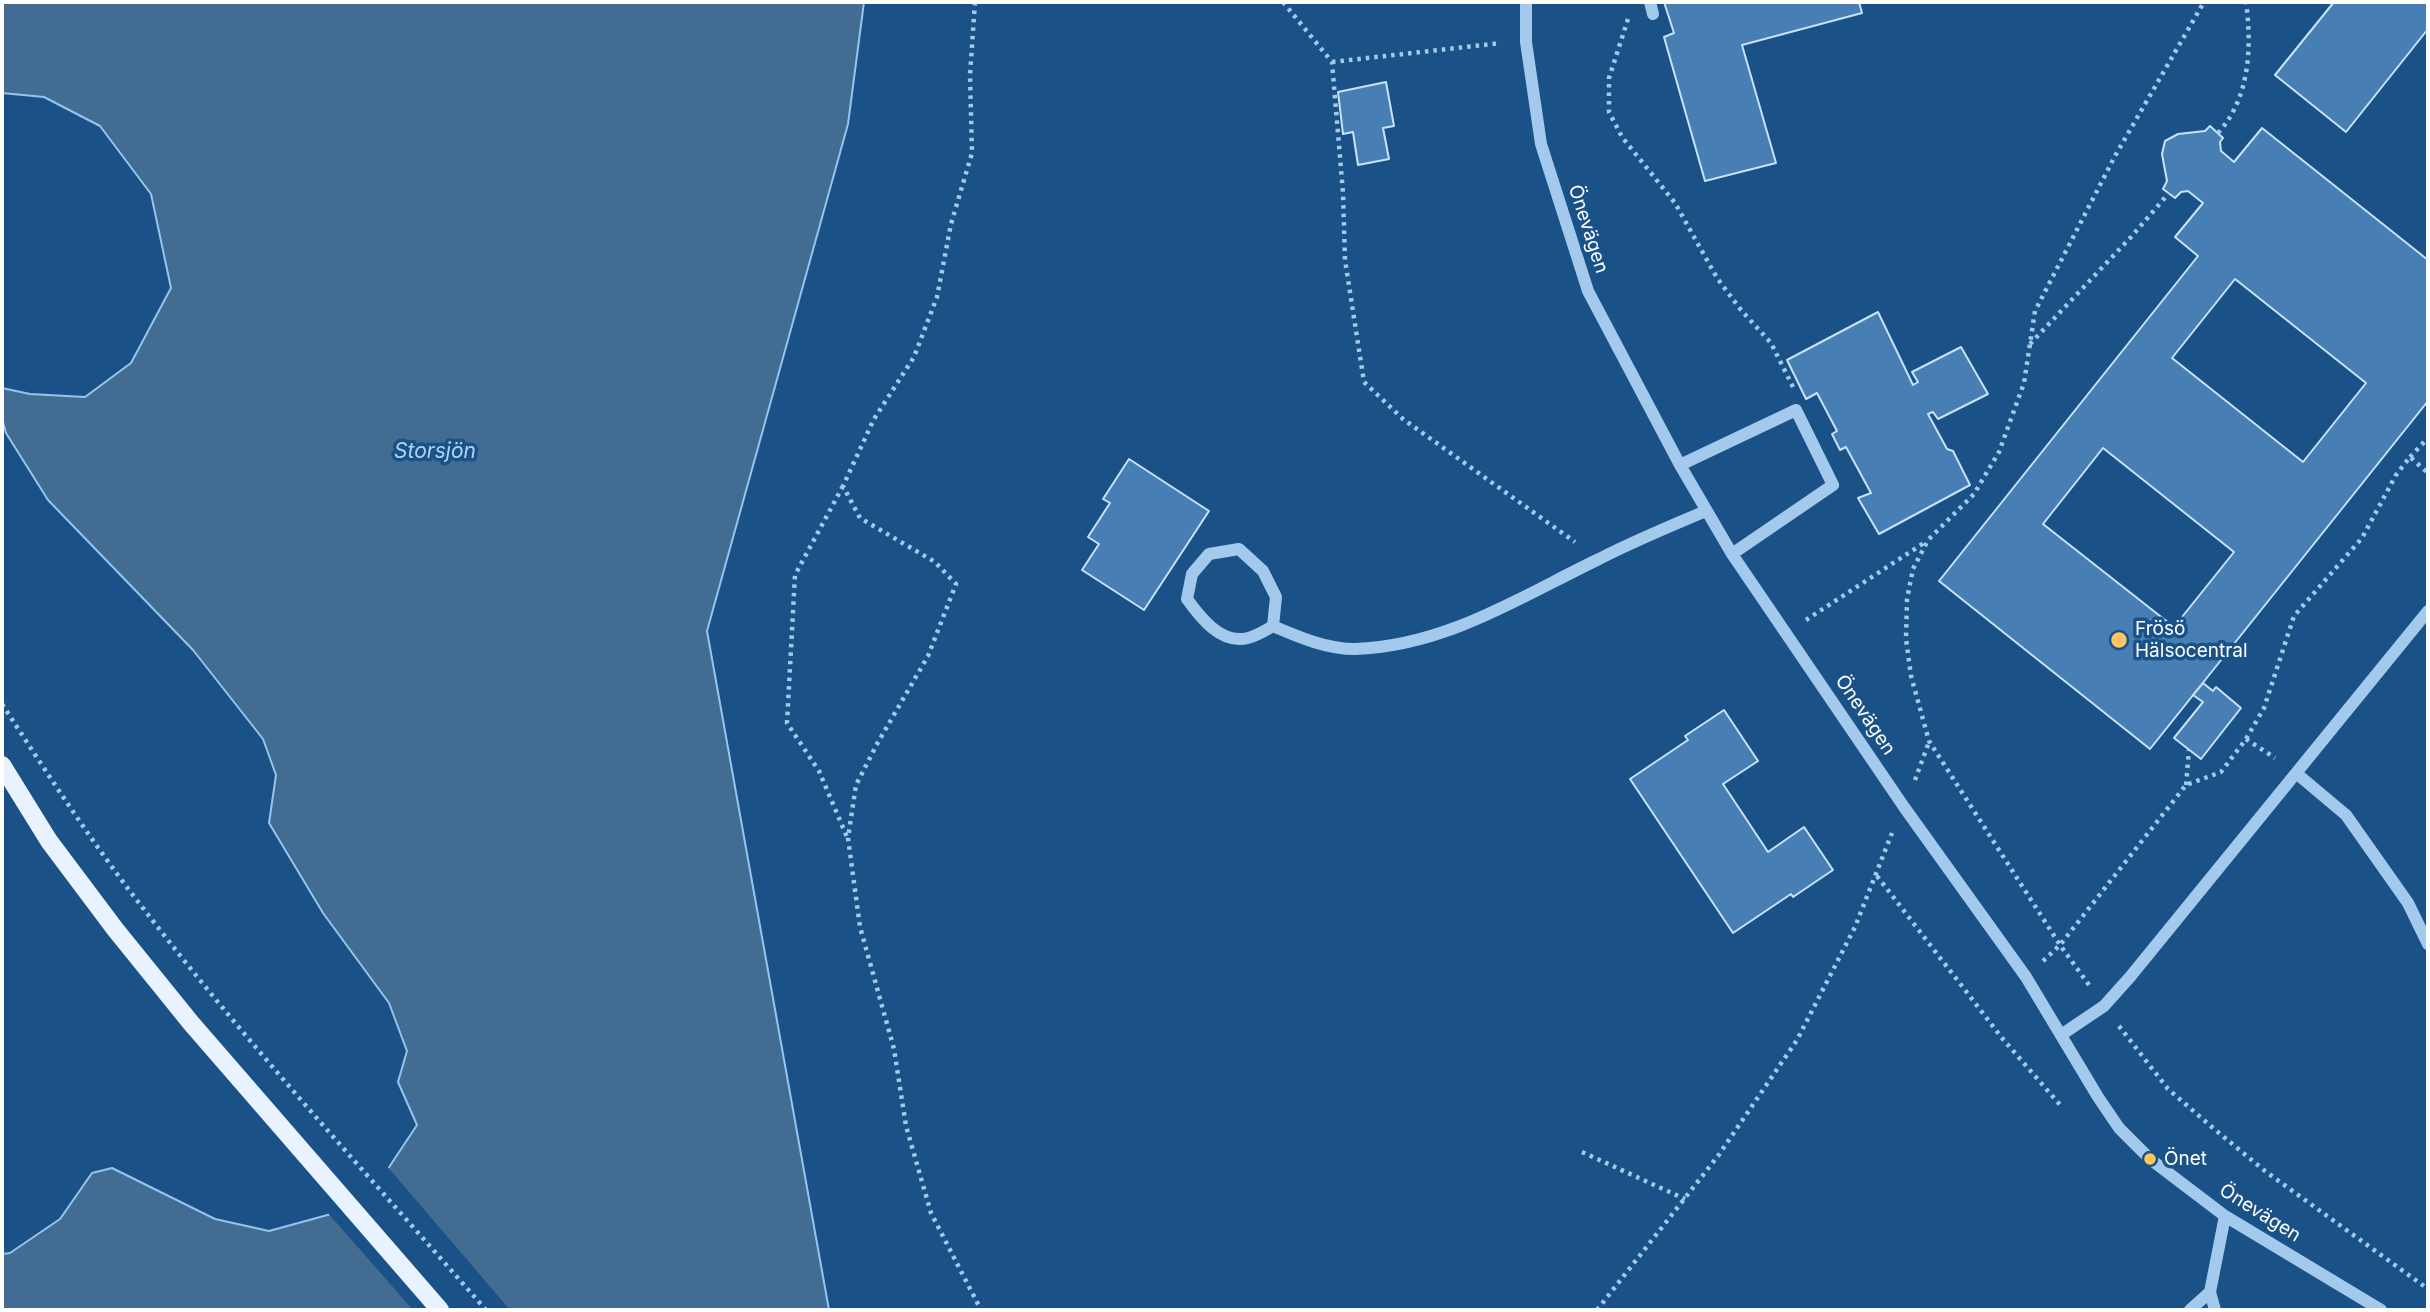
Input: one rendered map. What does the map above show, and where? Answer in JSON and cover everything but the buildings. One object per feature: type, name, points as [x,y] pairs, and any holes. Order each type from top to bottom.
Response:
[{"type":"main road","points":[[2,765],[49,841],[115,929],[191,1023],[440,1310]]},
{"type":"street","name":"Önevägen","points":[[1526,2],[1526,42],[1541,144],[1588,292],[1680,465],[1732,554],[1904,807],[2026,977],[2119,1128],[2150,1160],[2225,1216],[2381,1310]]},
{"type":"street","points":[[1680,465],[1796,410],[1833,485],[1732,554]]},
{"type":"street","points":[[1273,626],[1276,597],[1263,571],[1239,550],[1209,554],[1192,573],[1187,598],[1204,623],[1232,638],[1248,638],[1273,626],[1310,642],[1353,649],[1440,635],[1706,510]]},
{"type":"street","points":[[2061,1035],[2104,1006],[2130,977],[2428,611]]},
{"type":"street","points":[[2296,773],[2346,815],[2408,903],[2428,944]]},
{"type":"street","points":[[2215,1310],[2210,1292],[2225,1216]]},
{"type":"street","points":[[2190,1310],[2210,1292]]},
{"type":"path","points":[[975,2],[970,75],[972,153],[951,224],[937,297],[914,357],[874,419],[843,486],[795,575],[788,723],[819,772],[848,838],[860,927],[894,1049],[910,1139],[931,1213],[981,1310]]},
{"type":"path","points":[[1283,2],[1332,62],[1343,193],[1345,260],[1364,382],[1403,419],[1599,559]]},
{"type":"path","points":[[1787,633],[1928,540],[1974,494],[1999,452],[2024,383],[2035,312],[2115,156],[2204,2]]},
{"type":"path","points":[[2218,133],[2225,125],[2244,87],[2250,33],[2246,2]]},
{"type":"path","points":[[1631,9],[1609,78],[1609,112],[1622,137],[1675,203],[1717,278],[1741,310],[1771,342],[1795,391],[1796,410]]},
{"type":"path","points":[[1332,62],[1485,44]]},
{"type":"path","points":[[2030,344],[2169,193]]},
{"type":"path","points":[[2026,977],[2060,945],[2186,785],[2221,772],[2246,739],[2264,708],[2294,616],[2362,538],[2396,475],[2428,438]]},
{"type":"path","points":[[2410,457],[2428,473]]},
{"type":"path","points":[[843,486],[860,518],[935,562],[956,584],[928,656],[856,785],[848,838]]},
{"type":"path","points":[[1928,540],[1913,569],[1907,599],[1906,639],[1911,676],[1929,741],[2060,945],[2168,1089],[2265,1171],[2428,1289]]},
{"type":"path","points":[[2,704],[57,789],[142,908],[301,1098],[486,1310]]},
{"type":"path","points":[[2246,739],[2296,773]]},
{"type":"path","points":[[1597,1310],[1718,1156],[1797,1040],[1855,927],[1929,741]]},
{"type":"path","points":[[2186,785],[2189,750]]},
{"type":"path","points":[[1877,875],[2002,1038],[2061,1107]]},
{"type":"path","points":[[1582,1152],[1685,1199]]},
{"type":"water","name":"Storsjön","points":[[2,2],[864,2],[848,124],[707,631],[829,1310],[2,1310],[2,1254],[10,1253],[60,1219],[92,1173],[112,1168],[215,1219],[269,1231],[364,1205],[417,1125],[398,1082],[407,1051],[389,1003],[323,913],[269,823],[276,775],[263,739],[193,650],[48,500],[6,433],[2,418],[2,388],[30,394],[85,397],[131,363],[171,288],[151,194],[100,126],[44,97],[2,93]]},
{"type":"pier","points":[[386,1165],[510,1310],[413,1310],[327,1212],[362,1202]]},
{"type":"place","name":"Frösö Hälsocentral","points":[[2119,640]]},
{"type":"place","name":"Önet","points":[[2150,1159]]}]
